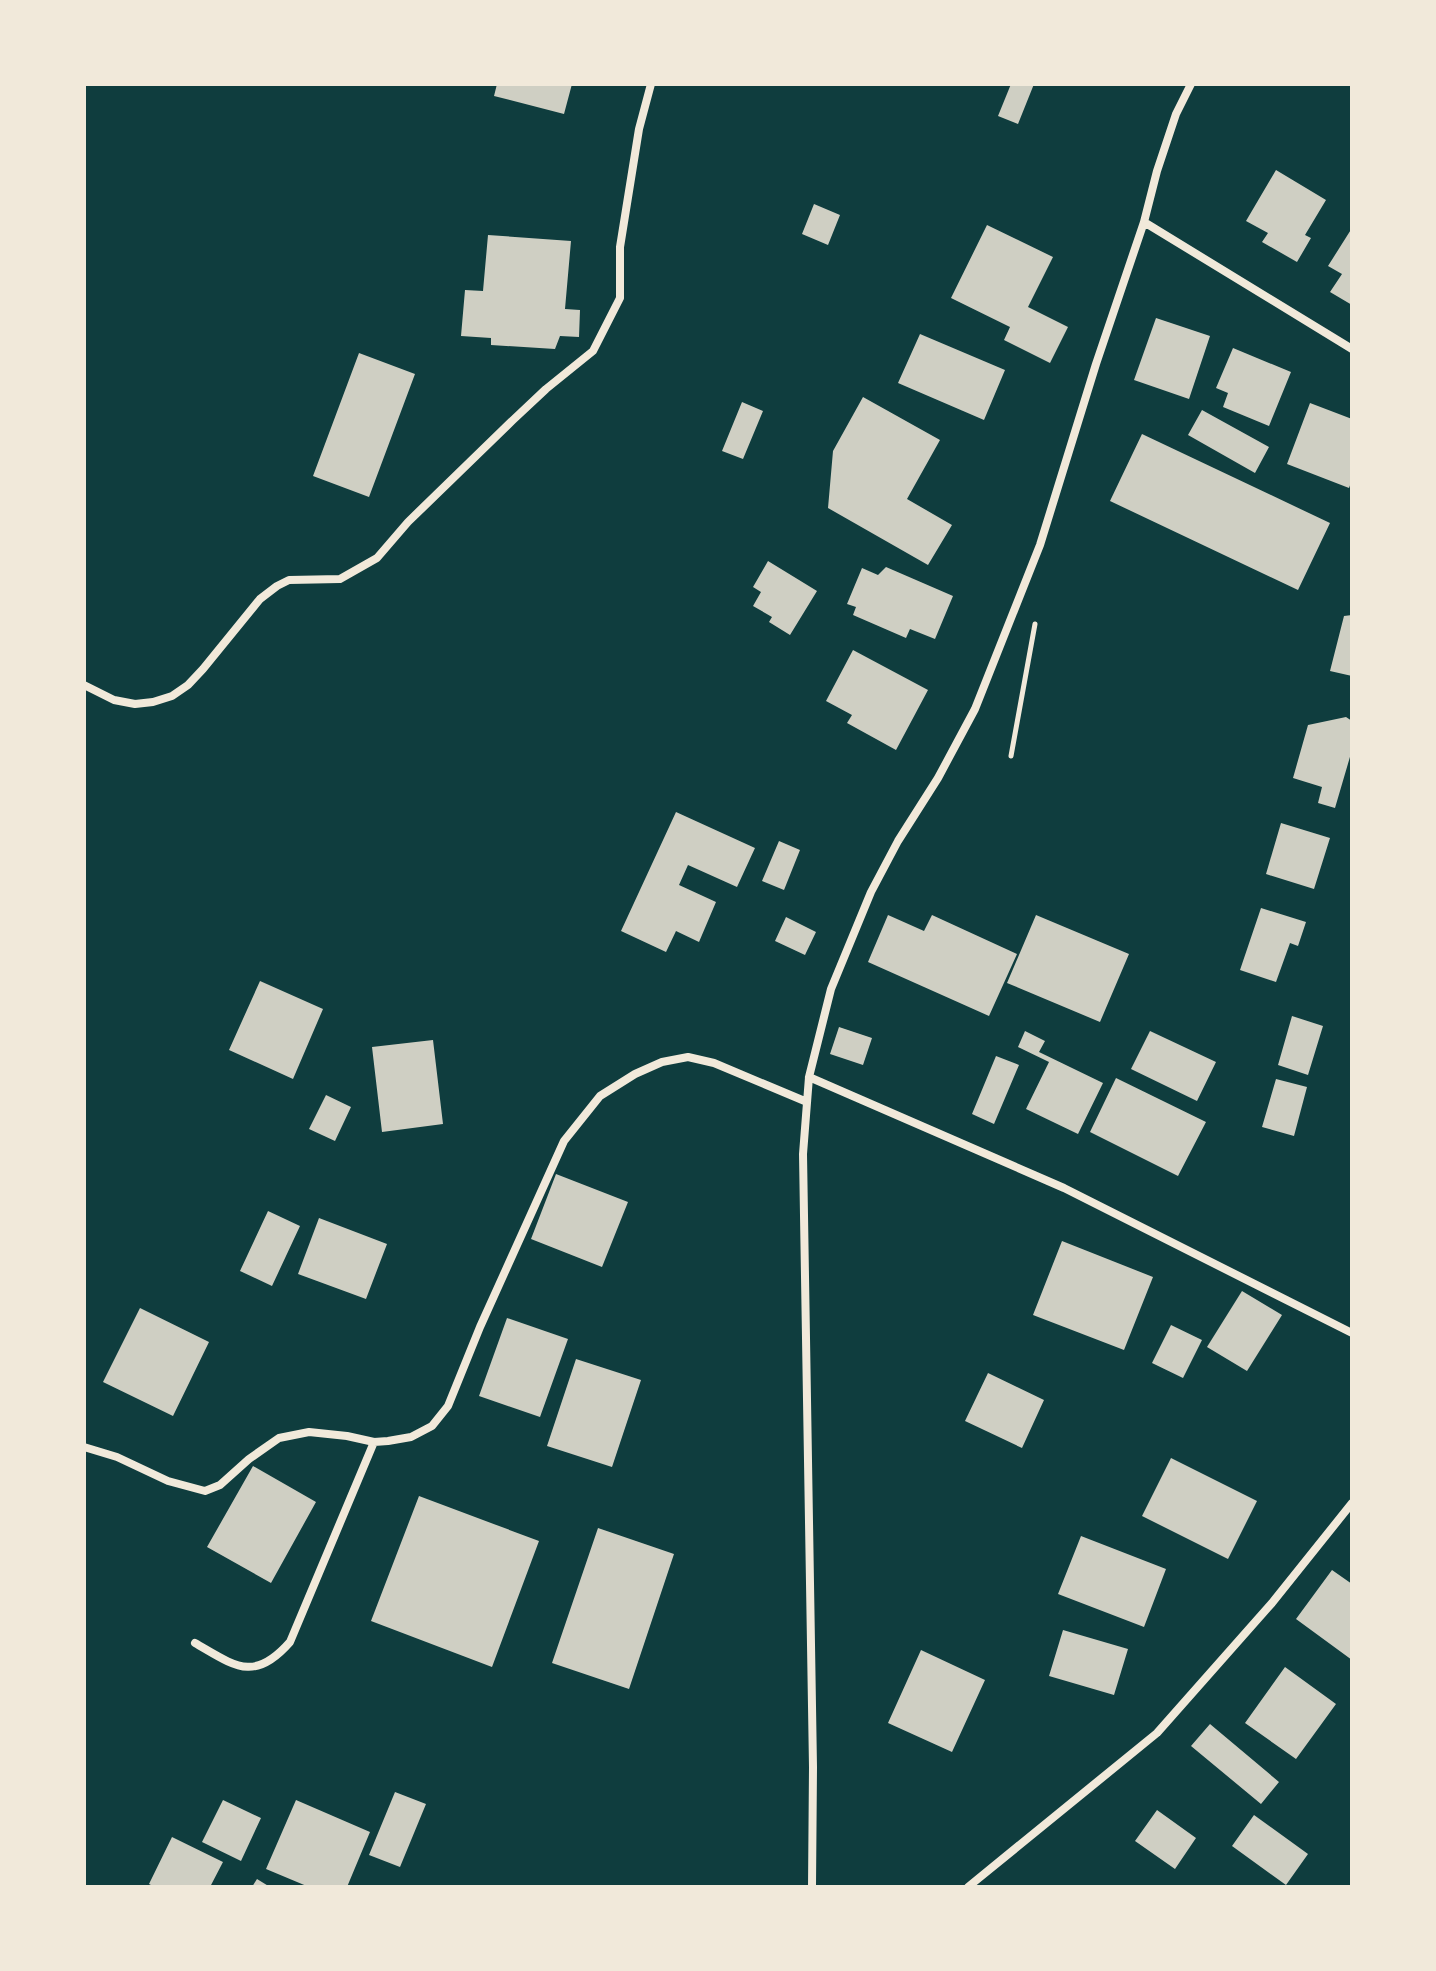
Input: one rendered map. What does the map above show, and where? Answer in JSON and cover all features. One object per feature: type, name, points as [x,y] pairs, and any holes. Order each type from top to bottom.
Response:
[{"type":"street","points":[[84,685],[114,700],[135,704],[172,696],[188,685],[260,599],[277,586],[289,580],[340,579],[377,558],[408,522],[513,420],[593,351],[620,298],[620,247],[639,129],[651,84]]},
{"type":"street","points":[[812,1887],[813,1767],[803,1154],[809,1077],[831,989],[871,892],[975,709],[1035,559],[1144,222],[1157,171],[1176,114],[1191,84]]},
{"type":"street","points":[[1144,222],[1352,349]]},
{"type":"street","points":[[84,1447],[117,1457],[168,1481],[205,1491],[220,1485],[279,1438],[309,1432],[374,1442],[411,1437],[432,1426],[448,1406],[564,1141],[600,1096],[635,1074],[662,1062],[688,1057],[714,1063],[807,1102]]},
{"type":"street","points":[[809,1077],[1064,1188],[1352,1333]]},
{"type":"street","points":[[195,1643],[231,1664],[256,1668],[277,1657],[290,1642],[374,1442]]},
{"type":"street","points":[[968,1887],[1157,1733],[1272,1603],[1352,1503]]},
{"type":"building","points":[[497,84],[572,84],[564,114],[494,96]]},
{"type":"building","points":[[1011,84],[1034,84],[1018,124],[998,116]]},
{"type":"building","points":[[1276,170],[1326,200],[1305,235],[1311,238],[1297,262],[1262,242],[1268,233],[1246,221]]},
{"type":"building","points":[[814,204],[840,215],[828,245],[802,234]]},
{"type":"building","points":[[987,225],[1053,257],[1028,307],[1068,327],[1050,363],[1004,340],[1010,327],[951,298]]},
{"type":"building","points":[[1352,228],[1352,305],[1330,292],[1342,274],[1328,266]]},
{"type":"building","points":[[488,235],[571,241],[565,309],[580,310],[579,337],[560,336],[555,349],[491,345],[491,338],[461,336],[465,290],[483,291]]},
{"type":"building","points":[[1156,318],[1210,336],[1189,399],[1134,380]]},
{"type":"building","points":[[920,334],[1005,370],[984,420],[898,383]]},
{"type":"building","points":[[1233,348],[1291,372],[1269,426],[1223,407],[1228,393],[1216,388]]},
{"type":"building","points":[[359,353],[415,374],[369,497],[313,476]]},
{"type":"building","points":[[863,397],[940,440],[907,499],[952,525],[928,565],[828,508],[833,451]]},
{"type":"building","points":[[742,402],[763,411],[743,459],[722,451]]},
{"type":"building","points":[[1310,403],[1352,419],[1352,480],[1349,488],[1287,464]]},
{"type":"building","points":[[1202,410],[1269,447],[1255,473],[1188,435]]},
{"type":"building","points":[[1142,434],[1330,523],[1298,590],[1110,501]]},
{"type":"building","points":[[768,561],[817,591],[790,635],[769,622],[772,617],[753,606],[761,592],[753,587]]},
{"type":"building","points":[[886,567],[953,596],[935,639],[910,629],[906,638],[853,615],[856,607],[847,604],[862,568],[878,575]]},
{"type":"building","points":[[1352,615],[1352,676],[1330,671],[1344,616]]},
{"type":"building","points":[[853,650],[928,690],[896,750],[847,723],[852,715],[826,701]]},
{"type":"building","points":[[1346,717],[1352,721],[1352,750],[1335,808],[1318,803],[1322,787],[1293,778],[1308,725]]},
{"type":"building","points":[[676,812],[755,848],[737,887],[688,865],[679,885],[716,902],[699,942],[676,931],[666,952],[621,931]]},
{"type":"building","points":[[1281,823],[1330,838],[1314,889],[1266,874]]},
{"type":"building","points":[[779,841],[800,850],[784,890],[762,881]]},
{"type":"building","points":[[1261,908],[1306,922],[1298,946],[1290,943],[1276,982],[1240,970]]},
{"type":"building","points":[[888,915],[924,931],[932,915],[1017,954],[989,1016],[868,962]]},
{"type":"building","points":[[1036,915],[1129,954],[1100,1022],[1007,983]]},
{"type":"building","points":[[786,917],[816,932],[805,955],[775,941]]},
{"type":"building","points":[[260,981],[323,1009],[293,1079],[229,1050]]},
{"type":"building","points":[[1292,1016],[1323,1026],[1308,1075],[1278,1065]]},
{"type":"building","points":[[839,1027],[872,1038],[863,1065],[830,1054]]},
{"type":"building","points":[[1025,1031],[1045,1041],[1039,1052],[1103,1083],[1078,1134],[1026,1109],[1049,1062],[1018,1047]]},
{"type":"building","points":[[1150,1031],[1216,1062],[1197,1101],[1131,1069]]},
{"type":"building","points":[[433,1040],[443,1124],[382,1132],[372,1047]]},
{"type":"building","points":[[996,1056],[1019,1065],[994,1124],[972,1114]]},
{"type":"building","points":[[1116,1078],[1206,1122],[1178,1176],[1090,1132]]},
{"type":"building","points":[[1276,1079],[1307,1087],[1294,1136],[1262,1127]]},
{"type":"building","points":[[326,1095],[351,1107],[335,1141],[309,1129]]},
{"type":"building","points":[[556,1174],[628,1202],[602,1267],[531,1239]]},
{"type":"building","points":[[268,1211],[300,1226],[272,1286],[240,1271]]},
{"type":"building","points":[[319,1218],[387,1244],[366,1299],[298,1274]]},
{"type":"building","points":[[1062,1241],[1153,1277],[1124,1350],[1033,1315]]},
{"type":"building","points":[[1242,1291],[1282,1315],[1247,1371],[1207,1347]]},
{"type":"building","points":[[140,1308],[209,1342],[173,1416],[103,1382]]},
{"type":"building","points":[[507,1318],[568,1339],[540,1417],[479,1396]]},
{"type":"building","points":[[1171,1325],[1202,1340],[1183,1378],[1152,1363]]},
{"type":"building","points":[[576,1359],[641,1380],[612,1467],[547,1446]]},
{"type":"building","points":[[988,1373],[1044,1400],[1022,1448],[965,1421]]},
{"type":"building","points":[[1171,1458],[1257,1501],[1228,1559],[1142,1516]]},
{"type":"building","points":[[253,1466],[316,1502],[271,1583],[207,1547]]},
{"type":"building","points":[[419,1496],[539,1541],[492,1667],[371,1621]]},
{"type":"building","points":[[598,1528],[674,1554],[629,1689],[552,1663]]},
{"type":"building","points":[[1081,1536],[1166,1569],[1144,1627],[1058,1594]]},
{"type":"building","points":[[1332,1570],[1352,1584],[1352,1660],[1296,1619]]},
{"type":"building","points":[[1063,1630],[1128,1649],[1114,1695],[1049,1676]]},
{"type":"building","points":[[921,1650],[985,1680],[952,1752],[888,1723]]},
{"type":"building","points":[[1285,1667],[1336,1704],[1296,1759],[1245,1723]]},
{"type":"building","points":[[1210,1724],[1279,1782],[1261,1804],[1191,1746]]},
{"type":"building","points":[[395,1792],[426,1804],[400,1867],[369,1855]]},
{"type":"building","points":[[223,1800],[261,1818],[241,1861],[202,1842]]},
{"type":"building","points":[[296,1800],[370,1832],[347,1887],[309,1887],[266,1869]]},
{"type":"building","points":[[1157,1810],[1196,1838],[1175,1869],[1135,1841]]},
{"type":"building","points":[[1254,1815],[1308,1854],[1286,1885],[1232,1846]]},
{"type":"building","points":[[172,1837],[223,1862],[210,1887],[155,1887],[149,1884]]},
{"type":"building","points":[[257,1879],[270,1887],[252,1887]]}]
